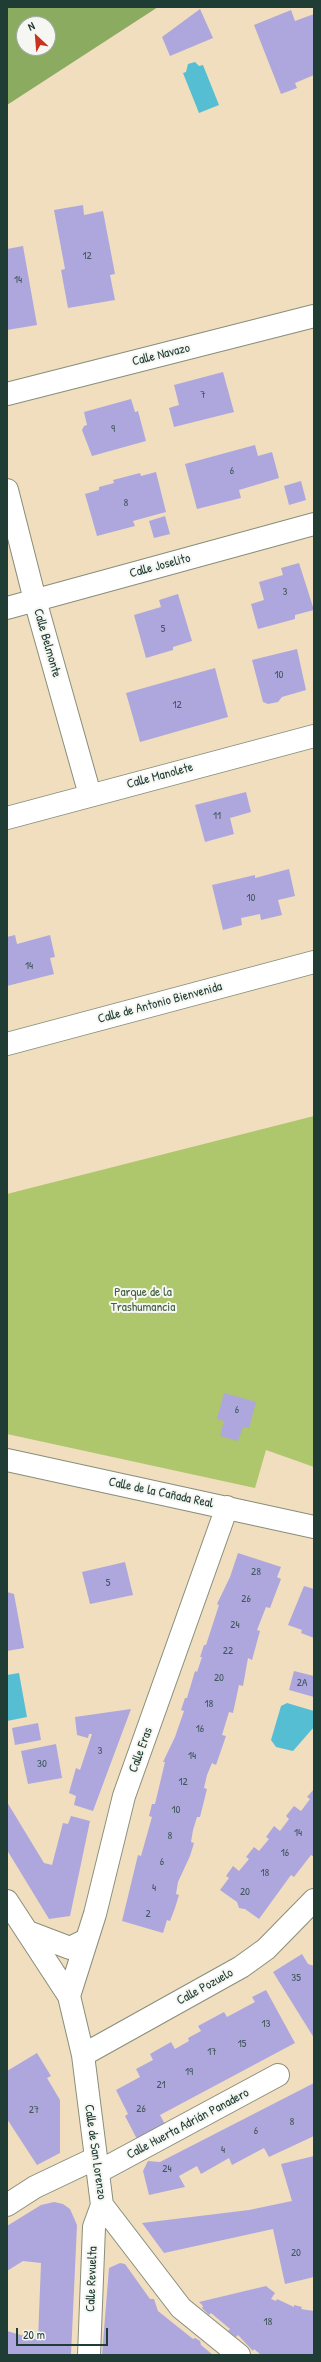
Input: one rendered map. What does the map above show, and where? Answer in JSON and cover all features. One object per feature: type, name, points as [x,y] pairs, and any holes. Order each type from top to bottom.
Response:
[{"type":"street","name":"Calle Navazo","points":[[7,394],[314,316]]},
{"type":"street","name":"Calle Belmonte","points":[[7,490],[35,600],[90,795]]},
{"type":"street","name":"Calle Joselito","points":[[7,608],[314,524]]},
{"type":"street","name":"Calle Manolete","points":[[7,818],[314,736]]},
{"type":"street","name":"Calle de Antonio Bienvenida","points":[[7,1044],[314,962]]},
{"type":"street","name":"Calle de la Cañada Real","points":[[7,1460],[314,1526]]},
{"type":"street","name":"Calle Eras","points":[[69,1996],[95,1914],[124,1796],[228,1507]]},
{"type":"street","name":"Calle de San Lorenzo","points":[[7,1901],[69,1996],[83,2055],[102,2205],[181,2308],[239,2355]]},
{"type":"street","name":"Calle Pozuelo","points":[[83,2055],[241,1967],[266,1949],[314,1901]]},
{"type":"street","points":[[28,1932],[70,1948],[86,1940]]},
{"type":"street","name":"Calle Huerta Adrián Panadero","points":[[7,2205],[36,2187],[97,2165],[278,2075]]},
{"type":"street","name":"Calle Revuelta","points":[[90,2355],[94,2227],[102,2205]]},
{"type":"green space","points":[[7,7],[158,7],[7,105]]},
{"type":"green space","name":"Parque de la Trashumancia","points":[[314,1116],[314,1467],[266,1450],[255,1488],[7,1434],[7,1194]]},
{"type":"water","points":[[195,62],[199,66],[203,65],[219,105],[199,113],[183,73],[186,72],[188,64]]},
{"type":"water","points":[[19,1673],[27,1717],[7,1721],[7,1675]]},
{"type":"water","points":[[287,1703],[314,1711],[314,1727],[293,1751],[276,1747],[271,1740],[281,1706]]},
{"type":"building","points":[[200,9],[213,38],[170,56],[162,37]]},
{"type":"building","points":[[291,10],[295,21],[314,14],[314,75],[295,83],[297,88],[281,94],[254,25]]},
{"type":"building","points":[[83,205],[84,215],[103,211],[115,274],[110,275],[115,300],[68,308],[61,270],[65,269],[54,210]]},
{"type":"building","points":[[23,246],[37,325],[7,330],[7,249]]},
{"type":"building","points":[[223,372],[234,412],[174,427],[169,408],[179,405],[174,385]]},
{"type":"building","points":[[131,399],[135,412],[138,411],[146,441],[92,456],[82,430],[84,426],[87,425],[84,412]]},
{"type":"building","points":[[255,445],[258,456],[272,452],[279,478],[239,490],[241,498],[197,509],[185,464]]},
{"type":"building","points":[[156,472],[166,512],[133,521],[135,526],[97,536],[85,494],[99,490],[99,487],[114,483],[113,480],[140,473],[141,476]]},
{"type":"building","points":[[301,481],[306,500],[289,505],[284,486]]},
{"type":"building","points":[[165,516],[170,534],[154,538],[149,521]]},
{"type":"building","points":[[299,563],[314,610],[295,615],[295,619],[258,629],[251,604],[264,600],[259,582],[283,575],[281,568]]},
{"type":"building","points":[[178,594],[192,641],[173,647],[173,650],[146,658],[134,615],[161,607],[159,600]]},
{"type":"building","points":[[297,649],[306,690],[282,697],[278,702],[268,704],[263,702],[252,660]]},
{"type":"building","points":[[215,668],[228,717],[140,742],[126,693]]},
{"type":"building","points":[[246,792],[251,812],[230,818],[234,834],[205,842],[195,805]]},
{"type":"building","points":[[289,869],[295,896],[278,900],[282,915],[261,920],[260,914],[241,918],[242,925],[223,930],[212,885],[255,875],[255,878]]},
{"type":"building","points":[[15,935],[17,944],[50,935],[55,957],[50,958],[54,974],[7,986],[7,937]]},
{"type":"building","points":[[224,1393],[256,1402],[249,1428],[243,1427],[238,1441],[220,1436],[224,1421],[217,1419]]},
{"type":"building","points":[[238,1553],[281,1567],[277,1577],[281,1579],[270,1608],[266,1607],[257,1630],[260,1631],[252,1660],[248,1658],[243,1686],[239,1685],[233,1713],[229,1712],[222,1735],[226,1736],[216,1765],[212,1763],[207,1775],[204,1788],[207,1789],[200,1817],[197,1817],[193,1830],[191,1842],[194,1843],[190,1856],[178,1882],[176,1894],[179,1895],[175,1908],[170,1921],[167,1920],[163,1933],[122,1921],[138,1855],[141,1856],[152,1817],[149,1816],[152,1804],[155,1804],[165,1762],[163,1762],[175,1737],[184,1711],[181,1710],[185,1698],[187,1698],[195,1671],[197,1672],[202,1657],[200,1657],[204,1645],[206,1645],[219,1605],[217,1604],[230,1577]]},
{"type":"building","points":[[125,1562],[133,1595],[90,1604],[82,1572]]},
{"type":"building","points":[[304,1586],[314,1589],[314,1638],[301,1633],[302,1630],[288,1625]]},
{"type":"building","points":[[7,1592],[14,1594],[24,1648],[7,1651]]},
{"type":"building","points":[[294,1671],[314,1676],[314,1697],[289,1690]]},
{"type":"building","points":[[131,1709],[93,1811],[74,1805],[76,1796],[69,1793],[70,1789],[76,1768],[80,1770],[92,1734],[89,1734],[88,1738],[77,1735],[75,1717]]},
{"type":"building","points":[[38,1723],[41,1740],[15,1745],[12,1728]]},
{"type":"building","points":[[56,1744],[62,1778],[28,1784],[21,1751]]},
{"type":"building","points":[[314,1789],[314,1857],[311,1855],[294,1877],[291,1875],[259,1919],[245,1909],[239,1908],[237,1902],[220,1890],[229,1878],[226,1876],[233,1866],[239,1871],[249,1859],[246,1857],[254,1847],[259,1851],[269,1839],[266,1837],[274,1826],[280,1831],[289,1819],[286,1816],[294,1806],[301,1811],[310,1799],[307,1797]]},
{"type":"building","points":[[7,1802],[44,1863],[52,1865],[63,1823],[68,1824],[71,1816],[90,1821],[70,1916],[49,1919],[7,1850]]},
{"type":"building","points":[[302,1954],[308,1964],[314,1966],[314,2038],[273,1972]]},
{"type":"building","points":[[266,1990],[295,2043],[160,2115],[166,2126],[138,2141],[125,2116],[128,2114],[116,2090],[140,2077],[136,2069],[153,2060],[150,2054],[171,2042],[175,2049],[189,2041],[188,2038],[201,2031],[198,2026],[224,2012],[227,2017],[255,2002],[252,1997]]},
{"type":"building","points":[[37,2053],[51,2076],[47,2078],[60,2100],[60,2153],[37,2165],[7,2119],[7,2071]]},
{"type":"building","points":[[314,2083],[314,2136],[269,2157],[264,2148],[232,2165],[229,2158],[201,2174],[197,2166],[179,2176],[185,2187],[149,2195],[143,2171],[148,2161],[160,2162]]},
{"type":"building","points":[[314,2156],[314,2277],[285,2284],[273,2229],[164,2253],[142,2223],[249,2210],[292,2201],[281,2164]]},
{"type":"building","points":[[54,2202],[63,2204],[70,2209],[77,2225],[71,2355],[7,2355],[7,2331],[38,2340],[41,2263],[23,2261],[7,2271],[7,2226],[41,2205]]},
{"type":"building","points":[[120,2263],[125,2264],[150,2299],[154,2299],[158,2311],[193,2339],[195,2338],[200,2341],[201,2345],[213,2355],[102,2355],[109,2268]]},
{"type":"building","points":[[266,2286],[275,2293],[271,2299],[276,2301],[277,2299],[294,2307],[294,2305],[302,2307],[301,2309],[314,2311],[314,2355],[261,2355],[254,2349],[253,2351],[238,2335],[236,2337],[228,2331],[230,2329],[211,2313],[209,2315],[202,2308],[203,2306],[199,2302]]}]
